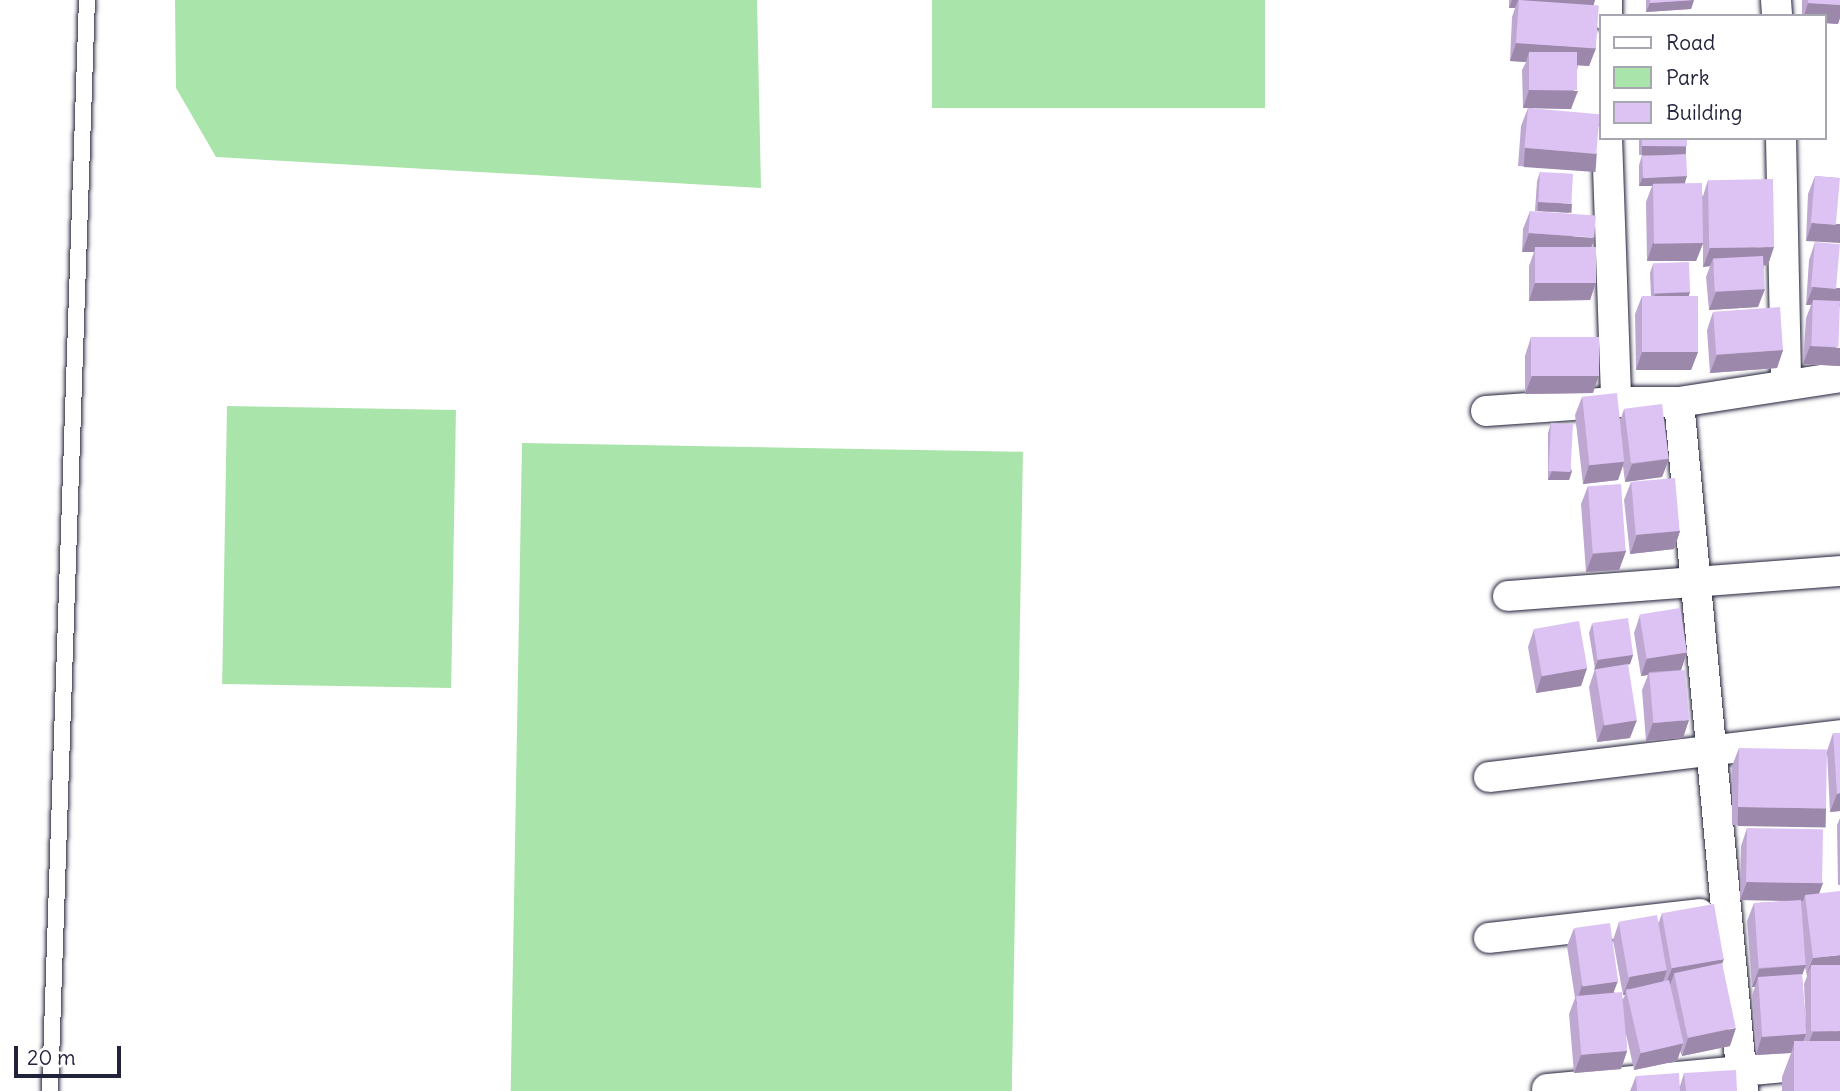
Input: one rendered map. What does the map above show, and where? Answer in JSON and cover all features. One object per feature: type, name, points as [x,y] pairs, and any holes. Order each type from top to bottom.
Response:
[{"type":"street","points":[[1607,140],[1616,402]]},
{"type":"street","points":[[1781,140],[1786,385]]},
{"type":"street","points":[[1486,411],[1616,402],[1679,402],[1840,377]]},
{"type":"street","points":[[1679,402],[1693,582],[1716,748],[1743,909],[1742,1082]]},
{"type":"street","points":[[1508,596],[1840,571]]},
{"type":"street","points":[[1489,777],[1840,735]]},
{"type":"street","points":[[1489,938],[1743,909]]},
{"type":"street","points":[[1547,1089],[1742,1082],[1840,1062]]},
{"type":"lane","points":[[50,1091],[88,0]]},
{"type":"green space","points":[[175,0],[757,0],[761,188],[216,157],[176,88]]},
{"type":"green space","points":[[932,0],[1265,0],[1265,108],[932,108]]},
{"type":"green space","points":[[227,406],[456,410],[451,688],[222,684]]},
{"type":"green space","points":[[522,443],[1023,452],[1012,1091],[511,1091]]},
{"type":"building","points":[[1519,0],[1599,6],[1596,48],[1516,43]]},
{"type":"building","points":[[1650,0],[1694,0],[1650,3]]},
{"type":"building","points":[[1808,0],[1840,0],[1840,5],[1808,3]]},
{"type":"building","points":[[1529,52],[1577,52],[1577,90],[1529,90]]},
{"type":"building","points":[[1528,108],[1598,114],[1596,154],[1525,148]]},
{"type":"building","points":[[1642,140],[1687,140],[1687,146],[1642,146]]},
{"type":"building","points":[[1686,154],[1687,176],[1643,178],[1642,156]]},
{"type":"building","points":[[1540,172],[1573,174],[1571,204],[1538,202]]},
{"type":"building","points":[[1815,176],[1840,178],[1836,225],[1811,223]]},
{"type":"building","points":[[1773,179],[1774,247],[1709,248],[1708,180]]},
{"type":"building","points":[[1702,183],[1703,243],[1654,244],[1653,184]]},
{"type":"building","points":[[1530,211],[1596,216],[1594,238],[1528,233]]},
{"type":"building","points":[[1815,242],[1840,244],[1836,289],[1811,287]]},
{"type":"building","points":[[1535,247],[1596,247],[1596,283],[1535,283]]},
{"type":"building","points":[[1763,256],[1765,289],[1715,292],[1713,259]]},
{"type":"building","points":[[1689,262],[1690,292],[1654,293],[1653,263]]},
{"type":"building","points":[[1642,296],[1698,296],[1698,352],[1642,352]]},
{"type":"building","points":[[1813,300],[1840,301],[1838,347],[1811,346]]},
{"type":"building","points":[[1780,307],[1783,350],[1716,355],[1713,312]]},
{"type":"building","points":[[1531,337],[1599,337],[1599,376],[1531,376]]},
{"type":"building","points":[[1617,393],[1624,462],[1589,465],[1582,397]]},
{"type":"building","points":[[1662,404],[1669,459],[1631,463],[1624,409]]},
{"type":"building","points":[[1551,423],[1573,424],[1570,472],[1548,471]]},
{"type":"building","points":[[1675,478],[1680,531],[1636,535],[1631,482]]},
{"type":"building","points":[[1621,484],[1626,551],[1593,553],[1588,486]]},
{"type":"building","points":[[1680,608],[1687,652],[1647,659],[1640,614]]},
{"type":"building","points":[[1628,618],[1633,655],[1597,660],[1592,623]]},
{"type":"building","points":[[1579,621],[1587,668],[1542,676],[1534,629]]},
{"type":"building","points":[[1628,664],[1637,720],[1604,725],[1595,669]]},
{"type":"building","points":[[1685,670],[1689,720],[1653,723],[1649,673]]},
{"type":"building","points":[[1833,733],[1840,733],[1840,793],[1837,794]]},
{"type":"building","points":[[1739,748],[1827,750],[1826,809],[1738,807]]},
{"type":"building","points":[[1747,828],[1823,829],[1822,883],[1746,882]]},
{"type":"building","points":[[1840,891],[1840,955],[1813,958],[1805,895]]},
{"type":"building","points":[[1801,900],[1806,965],[1759,968],[1754,903]]},
{"type":"building","points":[[1714,904],[1724,959],[1672,968],[1662,913]]},
{"type":"building","points":[[1657,915],[1667,970],[1628,977],[1619,922]]},
{"type":"building","points":[[1610,923],[1618,981],[1583,986],[1574,928]]},
{"type":"building","points":[[1722,963],[1736,1028],[1688,1038],[1674,973]]},
{"type":"building","points":[[1811,965],[1840,965],[1840,1031],[1811,1031]]},
{"type":"building","points":[[1802,974],[1806,1034],[1762,1037],[1758,977]]},
{"type":"building","points":[[1669,980],[1684,1043],[1641,1053],[1626,990]]},
{"type":"building","points":[[1622,992],[1627,1051],[1581,1055],[1576,996]]},
{"type":"building","points":[[1794,1041],[1840,1041],[1840,1091],[1794,1091]]},
{"type":"building","points":[[1736,1070],[1737,1091],[1686,1091],[1684,1073]]},
{"type":"building","points":[[1679,1073],[1680,1091],[1637,1091],[1636,1076]]}]
